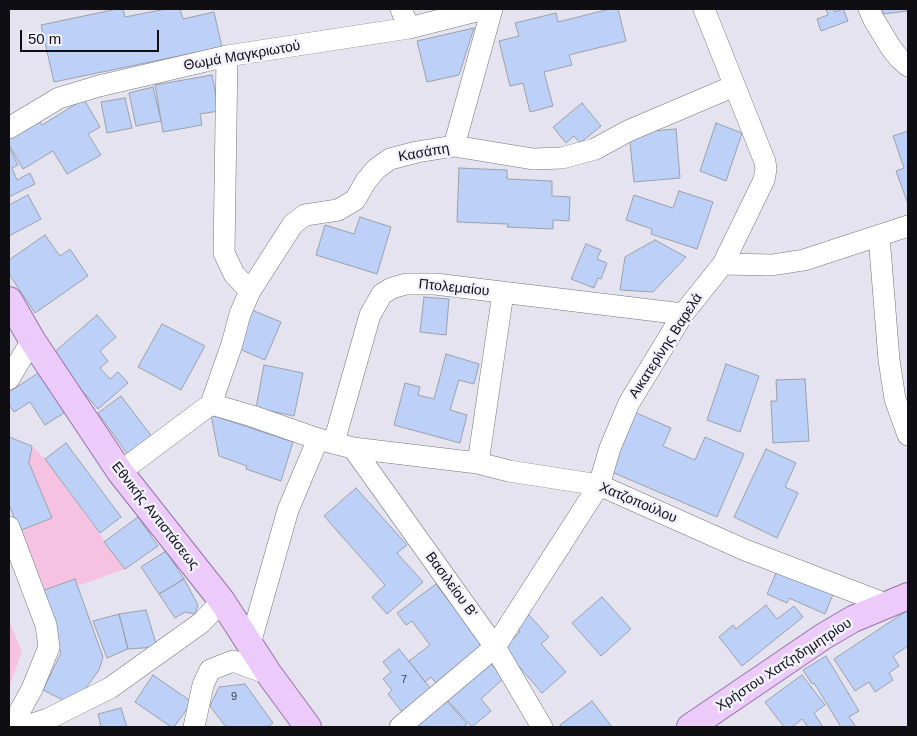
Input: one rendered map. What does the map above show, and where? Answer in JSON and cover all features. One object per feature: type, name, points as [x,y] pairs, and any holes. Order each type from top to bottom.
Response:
[{"type":"main road","name":"Εθνικής Αντιστάσεως","points":[[9,300],[32,340],[120,472],[222,601],[269,674],[308,727]]},
{"type":"main road","name":"Χρήστου Χατζηδημητρίου","points":[[690,727],[824,636],[853,619],[897,600]]},
{"type":"street","name":"Θωμά Μαγκριωτού","points":[[9,128],[59,98],[99,86],[402,14],[484,9]]},
{"type":"street","points":[[454,146],[492,9]]},
{"type":"street","name":"Αικατερίνης Βαρελά","points":[[400,727],[495,646],[599,486],[610,448],[629,403],[683,314],[723,264],[764,180],[766,169],[756,138],[704,9]]},
{"type":"street","points":[[869,9],[891,48],[908,66]]},
{"type":"street","points":[[227,56],[224,253],[234,274],[250,291]]},
{"type":"street","name":"Κασάπη","points":[[211,404],[232,344],[240,314],[250,291],[293,224],[299,218],[315,212],[338,210],[355,200],[366,181],[376,169],[390,159],[454,146],[533,160],[562,158],[595,149],[628,131],[734,86]]},
{"type":"street","points":[[723,264],[772,265],[804,260],[908,226]]},
{"type":"street","points":[[879,236],[889,360],[895,399],[908,435]]},
{"type":"street","name":"Πτολεμαίου","points":[[250,644],[288,510],[335,443],[370,315],[382,294],[392,288],[406,284],[435,284],[683,314]]},
{"type":"street","points":[[478,463],[502,293]]},
{"type":"street","points":[[9,379],[32,340]]},
{"type":"street","points":[[120,472],[211,404],[335,443]]},
{"type":"street","name":"Χατζοπούλου","points":[[335,443],[478,463],[509,471],[599,486],[745,550],[897,600]]},
{"type":"street","name":"Βασιλείου Β'","points":[[335,443],[495,646],[542,727]]},
{"type":"street","points":[[9,527],[46,624],[49,646],[32,689],[11,727]]},
{"type":"street","points":[[11,727],[30,725],[48,719],[110,688],[201,623],[222,601]]},
{"type":"street","points":[[194,727],[203,685],[210,670],[232,661],[269,674]]},
{"type":"shaded area","points":[[32,446],[45,459],[125,569],[83,584],[39,592],[19,531],[52,518],[29,463]]},
{"type":"shaded area","points":[[9,621],[22,651],[9,688]]},
{"type":"building","points":[[123,9],[125,17],[166,9],[180,9],[183,19],[214,12],[222,47],[54,82],[41,25]]},
{"type":"building","points":[[610,9],[618,9],[626,41],[569,55],[572,65],[544,72],[553,106],[530,112],[523,83],[510,86],[499,41],[519,36],[515,23],[556,13],[558,22]]},
{"type":"building","points":[[826,9],[834,9],[835,12],[843,9],[848,21],[821,31],[817,19],[828,15]]},
{"type":"building","points":[[883,9],[908,9],[908,11],[883,14]]},
{"type":"building","points":[[474,28],[459,75],[427,82],[417,41]]},
{"type":"building","points":[[212,75],[219,111],[200,114],[202,125],[163,132],[155,85]]},
{"type":"building","points":[[153,87],[161,121],[136,126],[129,93]]},
{"type":"building","points":[[125,98],[132,128],[107,133],[101,102]]},
{"type":"building","points":[[84,99],[100,127],[88,134],[101,155],[67,174],[53,151],[23,169],[9,145],[9,137],[38,120],[42,125]]},
{"type":"building","points":[[582,103],[601,126],[580,143],[574,136],[566,143],[553,127]]},
{"type":"building","points":[[716,123],[742,133],[726,181],[700,171]]},
{"type":"building","points":[[676,129],[680,178],[634,182],[629,133]]},
{"type":"building","points":[[908,131],[908,204],[896,171],[904,168],[893,136]]},
{"type":"building","points":[[9,147],[18,165],[12,168],[17,180],[30,173],[35,184],[9,197]]},
{"type":"building","points":[[459,168],[507,170],[507,179],[552,181],[552,196],[570,197],[569,221],[553,220],[553,229],[507,227],[508,224],[457,222]]},
{"type":"building","points":[[679,191],[713,202],[697,249],[651,234],[652,229],[626,220],[634,195],[673,208]]},
{"type":"building","points":[[28,195],[41,219],[9,236],[9,205]]},
{"type":"building","points":[[360,217],[391,227],[377,274],[316,255],[325,225],[354,234]]},
{"type":"building","points":[[45,235],[60,256],[70,249],[88,276],[35,313],[9,274],[9,260]]},
{"type":"building","points":[[655,240],[686,257],[653,292],[620,290],[625,257]]},
{"type":"building","points":[[586,244],[601,250],[597,259],[607,263],[601,279],[598,278],[594,288],[571,279]]},
{"type":"building","points":[[424,297],[449,299],[446,335],[420,332]]},
{"type":"building","points":[[252,310],[281,322],[265,360],[237,348]]},
{"type":"building","points":[[97,315],[116,337],[100,351],[108,361],[100,368],[110,379],[118,372],[128,383],[98,409],[51,355]]},
{"type":"building","points":[[162,324],[205,346],[181,390],[138,367]]},
{"type":"building","points":[[446,354],[479,364],[474,384],[459,380],[450,410],[467,415],[460,443],[394,425],[405,383],[420,387],[418,395],[434,399]]},
{"type":"building","points":[[726,364],[759,376],[740,432],[707,420]]},
{"type":"building","points":[[264,365],[303,373],[294,416],[256,408]]},
{"type":"building","points":[[46,368],[72,408],[45,425],[30,402],[14,412],[9,405],[9,392]]},
{"type":"building","points":[[805,379],[809,441],[773,443],[771,401],[777,401],[776,380]]},
{"type":"building","points":[[121,396],[153,438],[129,456],[98,413]]},
{"type":"building","points":[[632,411],[671,428],[663,446],[695,460],[705,437],[744,454],[717,517],[607,470]]},
{"type":"building","points":[[211,415],[293,442],[281,481],[246,469],[247,466],[219,456]]},
{"type":"building","points":[[9,437],[32,446],[29,463],[52,518],[19,531],[9,504]]},
{"type":"building","points":[[66,443],[121,517],[100,533],[45,459]]},
{"type":"building","points":[[766,449],[796,463],[785,487],[798,493],[777,538],[734,517]]},
{"type":"building","points":[[356,488],[407,545],[397,553],[423,582],[387,614],[372,597],[385,585],[324,516]]},
{"type":"building","points":[[138,517],[158,546],[125,569],[104,542]]},
{"type":"building","points":[[166,551],[184,579],[159,594],[141,567]]},
{"type":"building","points":[[777,571],[836,587],[825,614],[789,598],[787,603],[767,594]]},
{"type":"building","points":[[75,579],[103,657],[99,670],[80,696],[65,701],[43,690],[61,653],[39,592]]},
{"type":"building","points":[[184,579],[198,605],[195,614],[185,612],[175,618],[159,594]]},
{"type":"building","points":[[436,584],[487,651],[439,687],[431,677],[425,682],[409,661],[430,645],[412,621],[406,625],[397,613]]},
{"type":"building","points":[[602,597],[631,629],[601,656],[572,623]]},
{"type":"building","points":[[766,605],[777,619],[794,606],[803,617],[742,666],[719,637],[733,625],[736,629]]},
{"type":"building","points":[[146,610],[157,647],[128,649],[119,614]]},
{"type":"building","points":[[908,610],[908,646],[893,656],[899,666],[889,673],[893,680],[875,692],[869,682],[855,691],[834,659]]},
{"type":"building","points":[[119,614],[128,649],[107,658],[93,621]]},
{"type":"building","points":[[529,615],[549,637],[541,644],[566,672],[542,693],[503,648],[520,632],[515,626]]},
{"type":"building","points":[[399,649],[431,689],[402,712],[388,694],[392,690],[383,679],[391,672],[383,662]]},
{"type":"building","points":[[826,656],[859,711],[849,717],[856,727],[841,727],[814,683],[812,684],[803,670]]},
{"type":"building","points":[[489,662],[504,678],[481,699],[491,711],[472,727],[447,700]]},
{"type":"building","points":[[153,675],[192,702],[174,727],[171,727],[135,702]]},
{"type":"building","points":[[802,675],[825,705],[814,713],[823,727],[808,727],[802,719],[792,727],[784,727],[765,702]]},
{"type":"building","points":[[245,684],[273,723],[267,727],[226,727],[210,706],[219,687]]},
{"type":"building","points":[[446,700],[467,724],[463,727],[414,727]]},
{"type":"building","points":[[592,701],[612,727],[561,727],[560,725]]},
{"type":"building","points":[[121,708],[127,727],[101,727],[98,714]]}]
